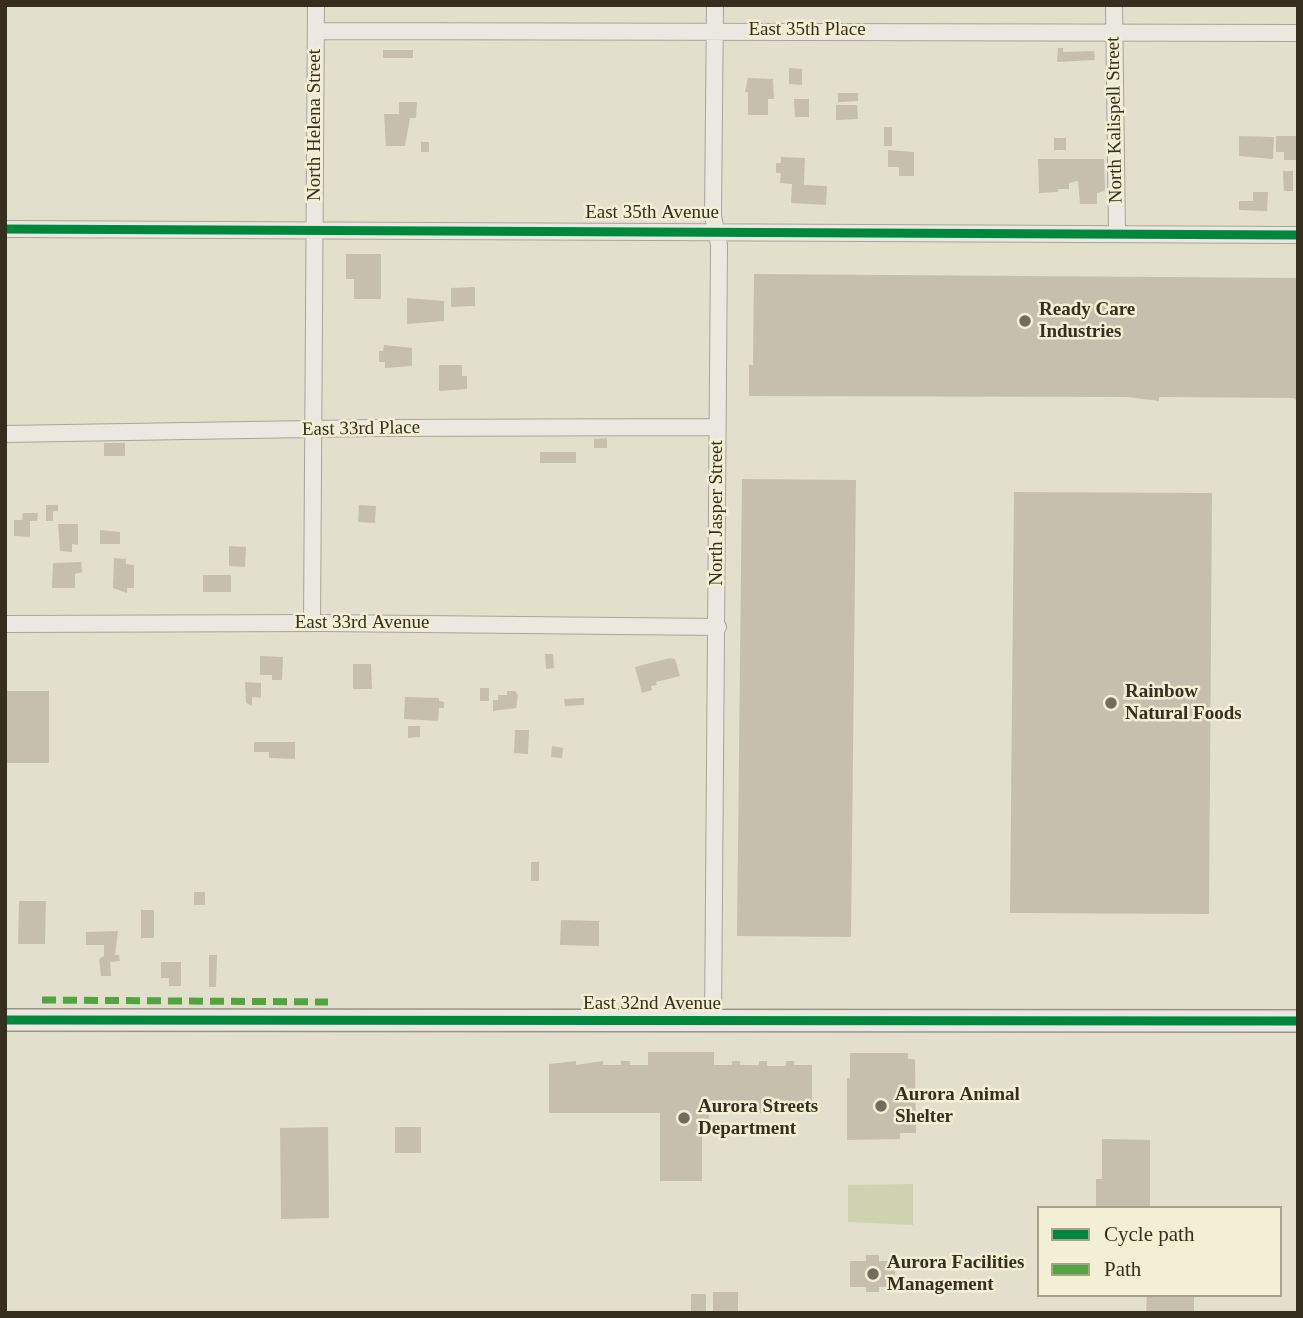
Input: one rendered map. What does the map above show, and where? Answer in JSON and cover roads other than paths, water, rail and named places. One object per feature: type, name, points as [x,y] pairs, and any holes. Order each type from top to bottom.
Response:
[{"type":"street","name":"North Helena Street","points":[[312,623],[316,5]]},
{"type":"street","name":"North Jasper Street","points":[[713,1021],[719,245],[716,230],[715,5]]},
{"type":"street","name":"North Kalispell Street","points":[[1114,5],[1117,234]]},
{"type":"street","name":"East 35th Place","points":[[316,31],[1298,33]]},
{"type":"street","name":"East 35th Avenue","points":[[5,229],[716,230],[1298,235]]},
{"type":"street","name":"East 33rd Place","points":[[5,434],[370,428],[717,427]]},
{"type":"street","name":"East 33rd Avenue","points":[[5,624],[312,623],[718,627]]},
{"type":"street","name":"East 32nd Avenue","points":[[5,1020],[1298,1021]]},
{"type":"place","name":"Ready Care Industries","points":[[1025,321]]},
{"type":"place","name":"Rainbow Natural Foods","points":[[1111,703]]},
{"type":"place","name":"Aurora Animal Shelter","points":[[881,1106]]},
{"type":"place","name":"Aurora Streets Department","points":[[684,1118]]},
{"type":"place","name":"Aurora Facilities Management","points":[[873,1274]]}]
